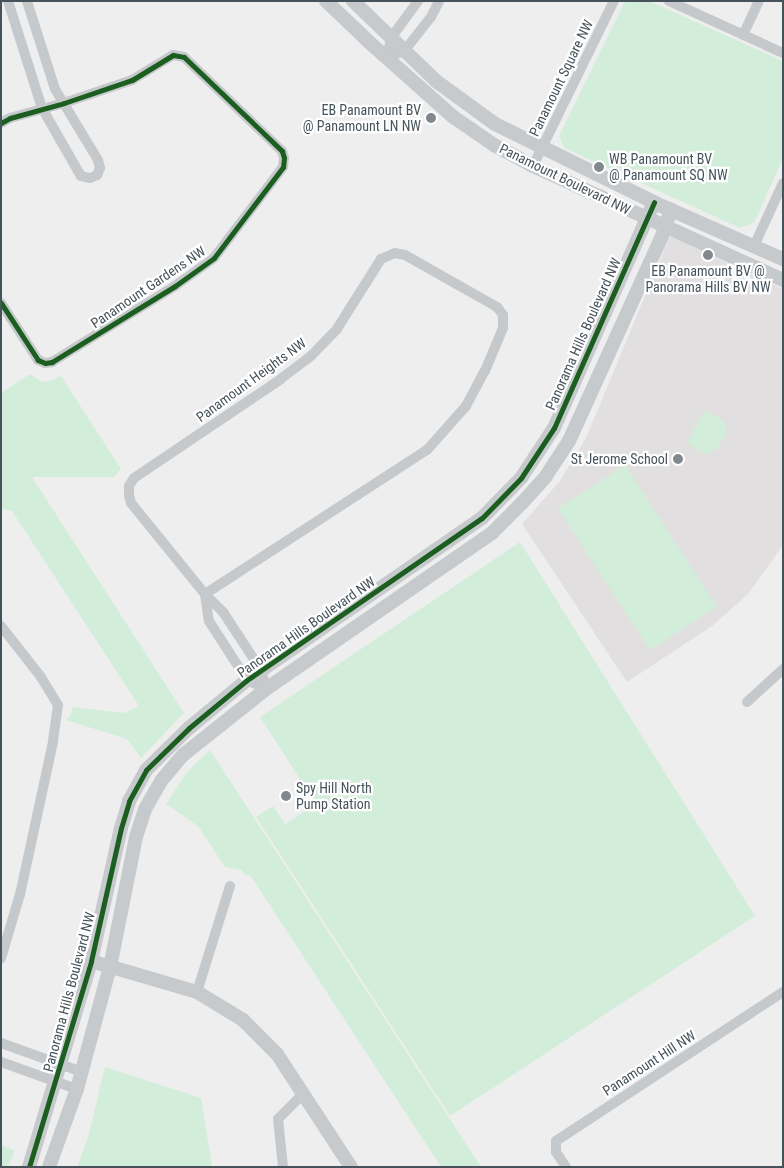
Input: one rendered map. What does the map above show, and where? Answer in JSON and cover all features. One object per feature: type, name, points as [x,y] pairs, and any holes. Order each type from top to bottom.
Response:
[{"type":"street","points":[[8,1],[42,108],[81,176],[90,178],[97,175],[100,168],[98,160],[55,89],[27,1]]},
{"type":"street","name":"Panamount Boulevard NW","points":[[326,1],[452,116],[494,145],[533,166],[783,280]]},
{"type":"street","name":"Panamount Boulevard NW","points":[[354,1],[436,81],[488,118],[542,148],[654,202],[783,259]]},
{"type":"street","points":[[387,58],[391,38],[418,1]]},
{"type":"street","points":[[387,58],[405,50],[431,17],[439,1]]},
{"type":"street","name":"Panamount Square NW","points":[[533,166],[614,1]]},
{"type":"street","points":[[669,1],[783,53]]},
{"type":"street","points":[[743,35],[759,1]]},
{"type":"street","name":"Panamount Gardens NW","points":[[1,123],[10,118],[64,103],[132,80],[173,55],[184,57],[282,151],[284,158],[282,167],[214,258],[175,286],[52,362],[45,364],[38,360],[1,303]]},
{"type":"street","points":[[746,263],[783,183]]},
{"type":"street","name":"Panorama Hills Boulevard NW","points":[[29,1167],[91,961],[121,828],[130,801],[146,770],[189,728],[247,680],[482,518],[521,478],[554,428],[654,202]]},
{"type":"street","name":"Panorama Hills Boulevard NW","points":[[49,1167],[77,1089],[110,966],[136,837],[149,802],[161,781],[183,756],[266,689],[492,533],[546,476],[573,434],[666,227],[671,210]]},
{"type":"street","name":"Panamount Heights NW","points":[[205,594],[427,450],[466,406],[485,371],[503,328],[503,315],[497,307],[405,255],[395,253],[381,260],[337,329],[311,356],[134,478],[129,486],[129,495],[132,503],[205,594],[223,612],[261,670],[266,689]]},
{"type":"street","points":[[205,594],[209,621],[247,680],[266,689]]},
{"type":"street","points":[[1,626],[41,677],[58,706],[53,742],[22,884],[1,958]]},
{"type":"street","points":[[747,702],[783,669]]},
{"type":"street","points":[[197,992],[230,886]]},
{"type":"street","points":[[91,961],[197,992],[243,1020],[277,1054],[351,1167]]},
{"type":"street","name":"Panamount Hill NW","points":[[566,1167],[556,1152],[556,1140],[783,992]]},
{"type":"street","points":[[1,1042],[82,1072]]},
{"type":"street","points":[[1,1062],[77,1089]]},
{"type":"street","points":[[283,1167],[278,1120],[304,1093]]},
{"type":"shaded area","name":"St Jerome School","points":[[670,236],[783,289],[783,545],[748,594],[712,626],[627,682],[522,524],[560,481],[586,438]]},
{"type":"green space","points":[[625,1],[649,1],[783,61],[783,159],[754,223],[740,228],[564,148],[559,136]]},
{"type":"green space","points":[[30,374],[40,381],[47,382],[61,376],[121,469],[114,477],[32,477],[184,713],[141,758],[127,739],[66,720],[71,715],[72,707],[124,713],[139,706],[12,511],[1,509],[1,393]]},
{"type":"green space","points":[[704,411],[723,420],[727,432],[717,449],[705,454],[687,443]]},
{"type":"green space","points":[[625,465],[717,607],[650,650],[558,509]]},
{"type":"green space","points":[[520,542],[755,916],[450,1116],[256,817],[273,806],[285,824],[316,804],[260,717]]},
{"type":"green space","points":[[210,750],[481,1167],[441,1167],[250,875],[247,876],[241,870],[225,867],[198,826],[166,804],[187,772]]},
{"type":"green space","points":[[105,1067],[201,1098],[212,1167],[77,1167],[88,1137]]},
{"type":"green space","points":[[1,1145],[15,1150],[8,1167],[1,1167]]},
{"type":"cycle path","points":[[1,123],[10,118],[64,103],[132,80],[173,55],[184,57],[282,151],[284,158],[283,167],[214,258],[175,286],[52,362],[45,363],[38,360],[1,303]]},
{"type":"cycle path","points":[[29,1167],[91,961],[121,828],[129,801],[146,770],[189,728],[247,680],[482,518],[521,478],[554,428],[654,202]]},
{"type":"place","name":"EB Panamount BV @ Panamount LN NW","points":[[431,118]]},
{"type":"place","name":"WB Panamount BV @ Panamount SQ NW","points":[[599,167]]},
{"type":"place","name":"EB Panamount BV @ Panorama Hills BV NW","points":[[708,255]]},
{"type":"place","name":"St Jerome School","points":[[678,459]]},
{"type":"place","name":"Spy Hill North Pump Station","points":[[286,796]]}]
